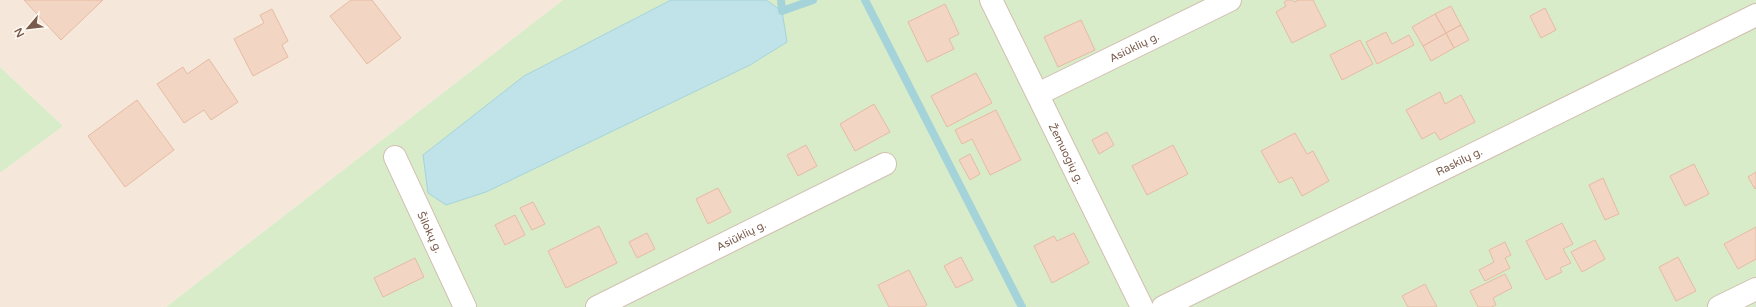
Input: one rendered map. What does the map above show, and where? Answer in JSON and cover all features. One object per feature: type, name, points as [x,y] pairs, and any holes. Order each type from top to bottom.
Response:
[{"type":"street","name":"Žemuogių g.","points":[[991,0],[1142,307]]},
{"type":"street","name":"Asiūklių g.","points":[[1038,94],[1230,0]]},
{"type":"street","name":"Raskilų g.","points":[[1163,307],[1756,15]]},
{"type":"street","name":"Šilokų g.","points":[[395,157],[465,307]]},
{"type":"street","name":"Asiūklių g.","points":[[596,307],[885,164]]},
{"type":"street","points":[[1719,307],[1756,289]]},
{"type":"shaded area","points":[[0,0],[563,0],[166,307],[0,307],[0,173],[63,126],[0,67]]},
{"type":"green space","points":[[563,0],[671,0],[524,76],[446,205],[486,192],[750,65],[787,42],[782,11],[766,0],[1756,0],[1756,307],[166,307]]},
{"type":"green space","points":[[0,67],[63,126],[0,173]]},
{"type":"water","points":[[671,0],[766,0],[782,11],[787,42],[750,65],[486,192],[446,205],[428,193],[423,155],[524,76]]},
{"type":"building","points":[[24,0],[103,0],[61,40]]},
{"type":"building","points":[[351,0],[372,0],[401,38],[367,64],[330,16]]},
{"type":"building","points":[[1287,0],[1292,0],[1294,2],[1299,0],[1313,0],[1326,26],[1292,43],[1276,12],[1286,6],[1284,2]]},
{"type":"building","points":[[945,4],[959,34],[949,39],[954,49],[927,62],[908,22]]},
{"type":"building","points":[[1451,6],[1461,25],[1446,33],[1435,14]]},
{"type":"building","points":[[1545,8],[1556,30],[1541,38],[1530,16]]},
{"type":"building","points":[[272,9],[288,41],[282,45],[288,57],[253,76],[234,39],[264,23],[260,15]]},
{"type":"building","points":[[1435,14],[1446,33],[1423,46],[1412,27]]},
{"type":"building","points":[[1081,20],[1095,50],[1058,67],[1044,37]]},
{"type":"building","points":[[1461,25],[1469,40],[1454,48],[1446,33]]},
{"type":"building","points":[[1386,32],[1392,44],[1409,35],[1414,45],[1377,64],[1366,42]]},
{"type":"building","points":[[1446,33],[1454,48],[1431,61],[1423,46]]},
{"type":"building","points":[[1360,40],[1373,64],[1342,80],[1330,55]]},
{"type":"building","points":[[209,59],[238,102],[211,120],[204,110],[184,123],[157,84],[183,67],[187,74]]},
{"type":"building","points":[[976,73],[992,103],[947,127],[931,96]]},
{"type":"building","points":[[1440,92],[1445,104],[1461,95],[1475,122],[1440,140],[1435,132],[1422,139],[1406,110]]},
{"type":"building","points":[[137,100],[174,150],[125,187],[88,136]]},
{"type":"building","points":[[874,104],[890,132],[855,151],[840,124]]},
{"type":"building","points":[[996,110],[1021,160],[990,175],[972,139],[962,144],[955,130]]},
{"type":"building","points":[[1107,132],[1114,145],[1099,154],[1092,140]]},
{"type":"building","points":[[1295,133],[1307,154],[1313,151],[1329,181],[1302,196],[1292,177],[1279,183],[1261,151]]},
{"type":"building","points":[[806,145],[817,166],[798,176],[787,155]]},
{"type":"building","points":[[1173,145],[1188,174],[1147,195],[1132,166]]},
{"type":"building","points":[[970,154],[980,174],[970,180],[959,160]]},
{"type":"building","points":[[1694,164],[1709,194],[1685,206],[1670,176]]},
{"type":"building","points":[[1756,172],[1756,188],[1755,189],[1748,177]]},
{"type":"building","points":[[1603,178],[1619,214],[1605,220],[1589,185]]},
{"type":"building","points":[[718,188],[731,212],[708,224],[696,199]]},
{"type":"building","points":[[533,202],[545,224],[532,230],[520,208]]},
{"type":"building","points":[[515,215],[525,235],[505,245],[495,225]]},
{"type":"building","points":[[1562,223],[1573,244],[1563,249],[1571,263],[1560,268],[1562,272],[1546,280],[1526,241]]},
{"type":"building","points":[[599,226],[617,263],[566,288],[548,251]]},
{"type":"building","points":[[1756,227],[1756,259],[1738,269],[1724,244]]},
{"type":"building","points":[[647,233],[655,249],[637,258],[629,242]]},
{"type":"building","points":[[1074,233],[1089,263],[1052,283],[1034,246],[1054,236],[1057,241]]},
{"type":"building","points":[[1595,240],[1605,259],[1582,272],[1571,252]]},
{"type":"building","points":[[1505,242],[1511,255],[1505,258],[1510,268],[1485,281],[1479,270],[1494,262],[1489,250]]},
{"type":"building","points":[[961,257],[973,280],[956,288],[944,266]]},
{"type":"building","points":[[1678,257],[1696,291],[1676,301],[1659,267]]},
{"type":"building","points":[[415,258],[424,277],[383,297],[374,278]]},
{"type":"building","points":[[909,270],[927,305],[924,307],[889,307],[878,285]]},
{"type":"building","points":[[1505,274],[1512,288],[1493,298],[1496,305],[1492,307],[1478,307],[1470,291]]},
{"type":"building","points":[[1425,284],[1437,307],[1408,307],[1402,296]]},
{"type":"waterway","points":[[781,0],[782,11],[813,0]]},
{"type":"waterway","points":[[865,0],[1022,307]]}]
